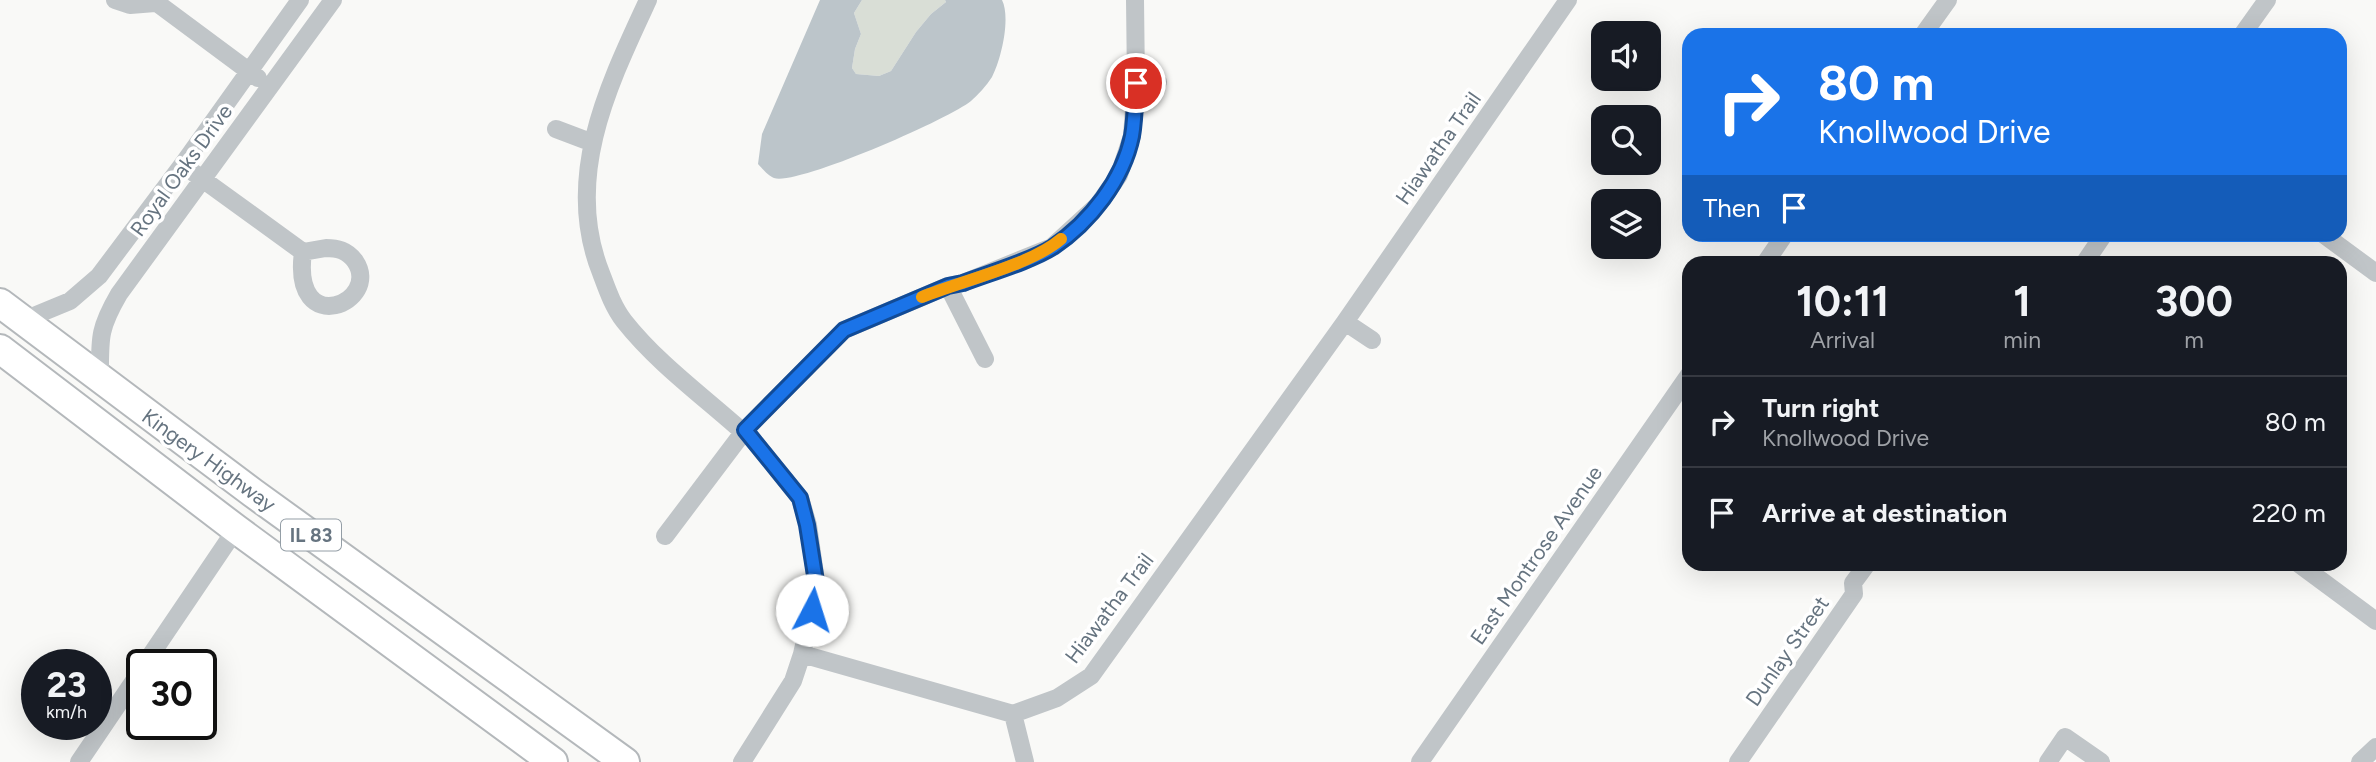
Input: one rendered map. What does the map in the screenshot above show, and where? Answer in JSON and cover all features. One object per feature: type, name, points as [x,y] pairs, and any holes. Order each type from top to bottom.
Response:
[{"type":"highway","name":"Kingery Highway","points":[[0,303],[264,501],[625,762]]},
{"type":"highway","name":"Kingery Highway","points":[[0,349],[236,529],[553,762]]},
{"type":"street","points":[[115,0],[130,5],[154,2],[269,87]]},
{"type":"street","name":"Royal Oaks Drive","points":[[24,320],[70,301],[88,286],[183,164],[300,0]]},
{"type":"street","name":"Royal Oaks Drive","points":[[100,380],[100,334],[106,316],[119,294],[333,0]]},
{"type":"street","points":[[648,0],[612,77],[588,164],[586,200],[590,246],[610,298],[623,319],[652,352],[745,431],[800,498],[817,588],[793,681],[742,762]]},
{"type":"street","points":[[665,536],[745,431],[844,330],[948,286],[963,283],[1052,247],[1098,205],[1119,175],[1132,136],[1136,83],[1135,0]]},
{"type":"street","name":"Hiawatha Trail","points":[[1013,714],[1056,698],[1091,676],[1345,322],[1568,0]]},
{"type":"street","points":[[1928,28],[1948,0]]},
{"type":"street","points":[[2247,28],[2267,0]]},
{"type":"street","points":[[1136,83],[1158,82]]},
{"type":"street","points":[[556,129],[593,143]]},
{"type":"street","points":[[183,164],[303,252]]},
{"type":"street","points":[[2334,242],[2376,273]]},
{"type":"street","points":[[948,286],[985,359]]},
{"type":"street","points":[[1345,322],[1372,340]]},
{"type":"street","name":"East Montrose Avenue","points":[[1420,762],[1682,385]]},
{"type":"street","points":[[155,649],[236,529]]},
{"type":"street","name":"Dunlay Street","points":[[1738,762],[1854,594],[1853,583],[1862,571]]},
{"type":"street","points":[[2308,571],[2376,621]]},
{"type":"street","points":[[802,654],[1013,714],[1025,762]]},
{"type":"street","points":[[79,762],[126,692]]},
{"type":"street","points":[[2048,762],[2065,737],[2101,762]]},
{"type":"street","points":[[2360,762],[2376,747]]},
{"type":"shaded area","points":[[820,0],[862,0],[854,13],[861,34],[852,68],[856,74],[879,76],[891,71],[916,32],[945,0],[1002,0],[1006,17],[1005,28],[995,70],[971,101],[934,122],[841,162],[788,178],[774,178],[758,164],[762,134]]},
{"type":"shaded area","points":[[862,0],[946,2],[931,14],[916,32],[891,71],[879,76],[856,74],[852,68],[861,34],[854,13]]},
{"type":"slow traffic","points":[[922,297],[1015,263],[1052,247],[1061,239]]},
{"type":"route","points":[[812,610],[817,588],[800,498],[745,430],[844,330],[948,286],[963,283],[1052,247],[1077,226],[1098,205],[1119,175],[1132,136],[1136,83]]}]
